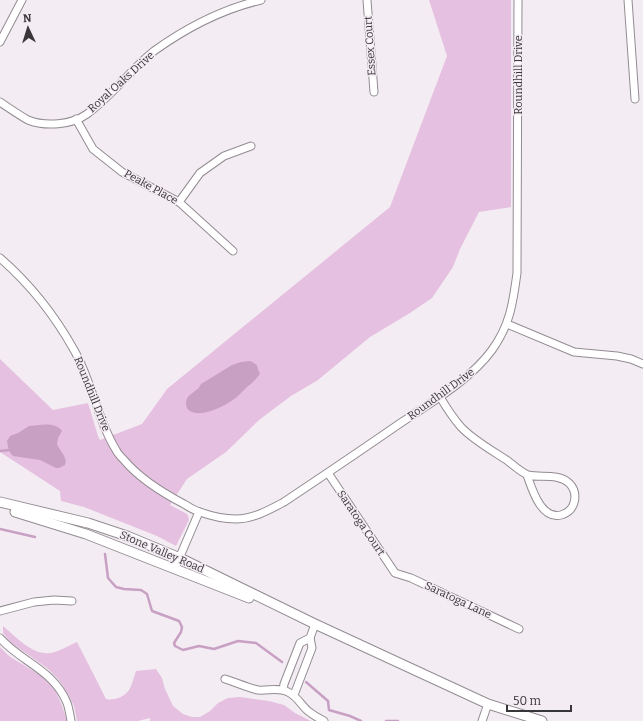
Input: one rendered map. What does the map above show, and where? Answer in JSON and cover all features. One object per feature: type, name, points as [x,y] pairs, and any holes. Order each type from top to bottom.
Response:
[{"type":"street","points":[[0,42],[22,0]]},
{"type":"street","name":"Royal Oaks Drive","points":[[0,102],[37,123],[55,124],[76,119],[86,114],[105,98],[128,74],[160,48],[212,17],[261,0]]},
{"type":"street","name":"Essex Court","points":[[367,0],[374,92]]},
{"type":"street","name":"Roundhill Drive","points":[[0,258],[34,292],[62,329],[75,351],[88,379],[103,423],[116,451],[130,467],[149,484],[199,512],[222,518],[236,519],[248,518],[267,511],[284,502],[328,473],[440,397],[472,373],[485,359],[499,339],[507,324],[517,273],[518,0]]},
{"type":"street","points":[[628,0],[635,99]]},
{"type":"street","name":"Peake Place","points":[[76,119],[93,149],[122,172],[179,202],[233,251]]},
{"type":"street","points":[[179,202],[200,173],[224,156],[251,146]]},
{"type":"street","points":[[507,324],[574,352],[617,356],[631,359],[643,364]]},
{"type":"street","points":[[440,397],[462,428],[527,475],[558,478],[566,481],[572,487],[575,494],[575,501],[571,509],[559,516],[554,516],[546,511],[538,500],[527,475]]},
{"type":"street","name":"Saratoga Court","points":[[328,473],[395,573]]},
{"type":"street","name":"Stone Valley Road","points":[[0,503],[88,523],[127,536],[180,558],[315,624],[488,704],[542,721]]},
{"type":"street","name":"Stone Valley Road","points":[[0,503],[12,510],[86,534],[315,624]]},
{"type":"street","points":[[175,568],[199,512]]},
{"type":"street","name":"Saratoga Lane","points":[[395,573],[411,578],[519,629]]},
{"type":"street","points":[[0,611],[34,602],[54,600],[72,601]]},
{"type":"street","points":[[288,692],[312,648],[310,638],[315,624]]},
{"type":"street","points":[[0,638],[7,646],[36,666],[54,682],[62,692],[68,704],[71,721]]},
{"type":"street","points":[[310,638],[300,643],[284,684],[288,692],[307,711],[324,721]]},
{"type":"street","points":[[225,679],[257,690],[278,689],[288,692]]},
{"type":"street","points":[[482,721],[488,704]]},
{"type":"shaded area","points":[[429,0],[511,0],[511,207],[479,212],[460,249],[453,267],[432,298],[370,337],[318,380],[291,396],[259,420],[226,452],[187,479],[170,505],[187,514],[189,520],[176,546],[157,536],[84,507],[61,501],[60,491],[0,452],[0,359],[53,410],[88,403],[100,440],[142,424],[167,389],[390,207],[447,56]]},
{"type":"shaded area","points":[[250,361],[257,365],[260,373],[254,381],[237,397],[222,407],[209,412],[197,413],[188,409],[186,402],[188,397],[200,387],[201,384],[232,365]]},
{"type":"shaded area","points":[[29,426],[55,426],[62,431],[58,438],[57,444],[65,457],[65,465],[56,468],[40,460],[13,456],[8,448],[7,441],[10,436]]},
{"type":"shaded area","points":[[3,626],[25,645],[38,652],[51,653],[77,642],[106,699],[115,699],[127,692],[131,686],[136,671],[156,669],[162,678],[165,689],[173,706],[183,714],[192,717],[200,717],[210,711],[218,703],[228,698],[240,697],[269,701],[284,705],[295,713],[311,721],[150,721],[150,718],[138,721],[77,721],[74,706],[58,679],[47,668],[10,642],[3,633]]},
{"type":"shaded area","points":[[0,647],[9,656],[39,675],[50,684],[58,696],[67,721],[0,721]]},
{"type":"waterway","points":[[0,451],[9,450]]},
{"type":"waterway","points":[[0,529],[35,537]]},
{"type":"waterway","points":[[105,554],[108,578],[116,587],[141,590],[147,594],[152,611],[179,621],[182,627],[181,632],[174,643],[175,646],[183,650],[199,646],[214,649],[238,641],[256,643],[282,662]]},
{"type":"waterway","points":[[306,682],[328,701],[329,710],[361,721]]},
{"type":"waterway","points":[[386,721],[398,721]]}]
